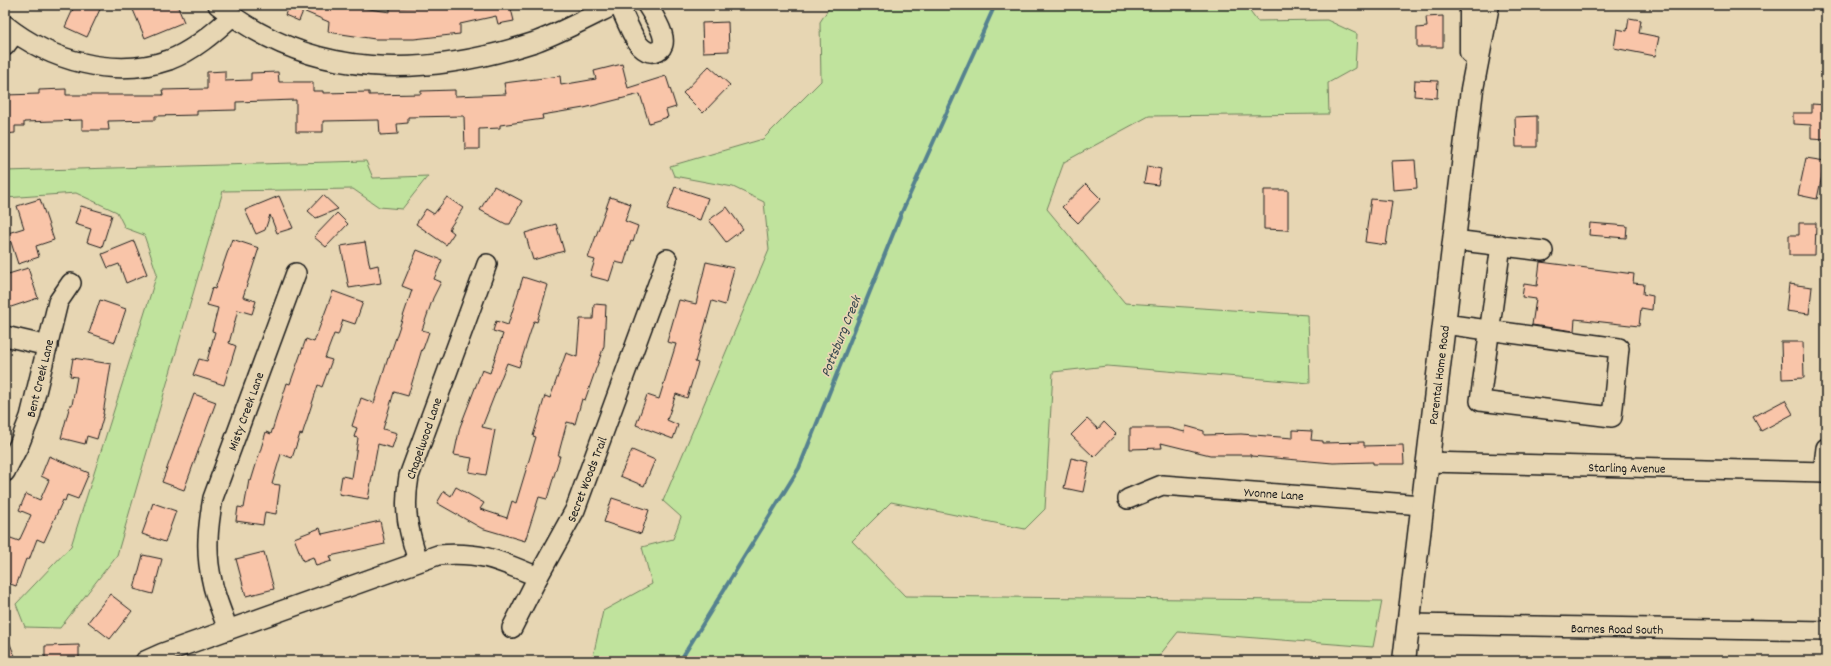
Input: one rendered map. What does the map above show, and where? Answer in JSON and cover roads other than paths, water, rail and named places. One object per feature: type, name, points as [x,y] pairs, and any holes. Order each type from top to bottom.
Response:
[{"type":"main road","name":"Parental Home Road","points":[[1471,5],[1472,89]]},
{"type":"main road","name":"Parental Home Road","points":[[1404,661],[1472,89],[1488,5]]},
{"type":"street","points":[[8,34],[73,60],[94,65],[133,67],[170,59],[190,50],[215,31],[225,10],[268,38],[299,51],[351,64],[375,67],[404,67],[438,64],[473,58],[536,41],[614,5]]},
{"type":"street","points":[[619,5],[639,45],[646,51],[654,52],[661,48],[664,42],[664,35],[647,5]]},
{"type":"street","points":[[1454,240],[1543,251]]},
{"type":"street","points":[[1444,324],[1489,330],[1619,348],[1612,417],[1480,401],[1489,330],[1501,245]]},
{"type":"street","name":"Secret Woods Trail","points":[[512,628],[538,576],[575,510],[668,259]]},
{"type":"street","name":"Chapelwood Lane","points":[[418,561],[408,528],[406,512],[406,490],[409,476],[486,264]]},
{"type":"street","name":"Misty Creek Lane","points":[[228,630],[212,582],[208,551],[208,535],[213,498],[296,273]]},
{"type":"street","name":"Bent Creek Lane","points":[[5,472],[25,431],[48,346],[58,302],[72,283]]},
{"type":"street","points":[[5,336],[48,346]]},
{"type":"street","points":[[1825,472],[1826,448]]},
{"type":"street","name":"Starling Avenue","points":[[1427,462],[1825,472]]},
{"type":"street","name":"Yvonne Lane","points":[[1128,499],[1162,485],[1422,505]]},
{"type":"street","points":[[145,661],[438,555],[468,554],[492,558],[538,576]]},
{"type":"street","name":"Barnes Road South","points":[[1409,624],[1826,631]]},
{"type":"waterway","name":"Pottsburg Creek","points":[[680,661],[799,468],[901,214],[995,5]]}]
